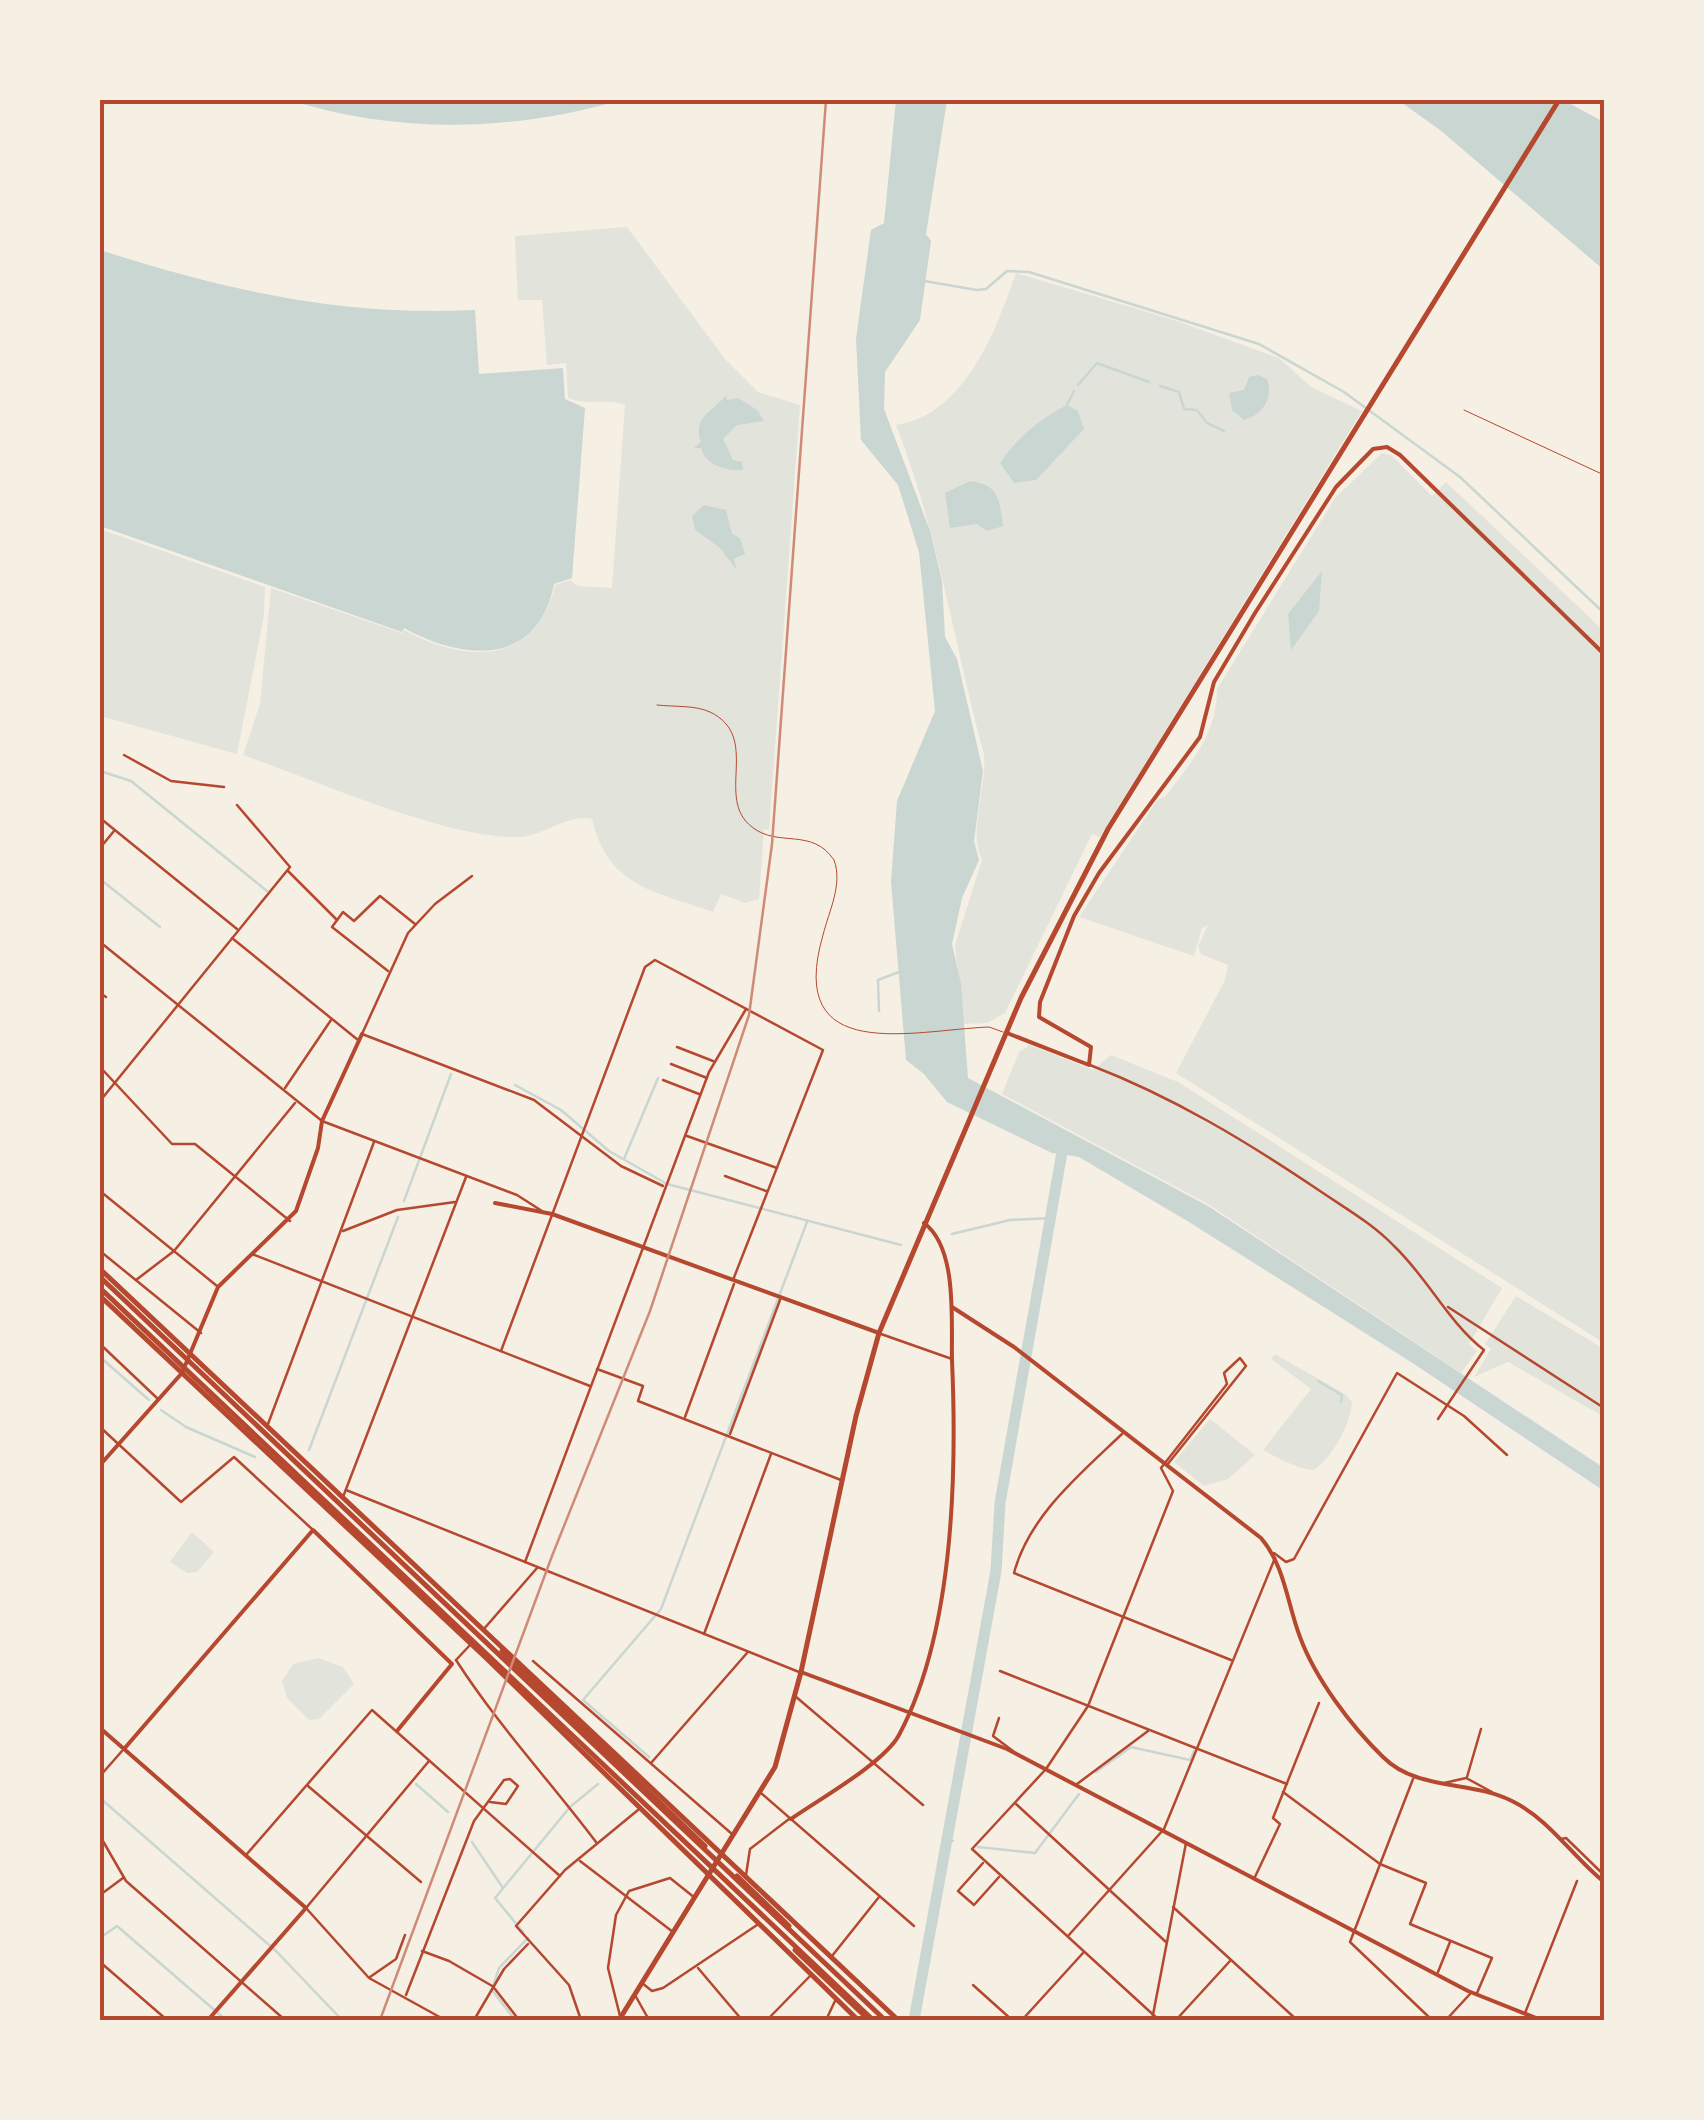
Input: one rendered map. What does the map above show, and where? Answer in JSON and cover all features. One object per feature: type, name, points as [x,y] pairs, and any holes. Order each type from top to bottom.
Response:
[{"type":"main road","points":[[619,2019],[762,1793],[781,1749],[879,1333],[1006,1033],[1075,888],[1559,100]]},
{"type":"main road","points":[[100,1269],[344,1494],[705,1846]]},
{"type":"main road","points":[[100,1277],[887,2020]]},
{"type":"main road","points":[[100,1288],[871,2020]]},
{"type":"main road","points":[[100,1296],[697,1857]]},
{"type":"main road","points":[[496,1646],[724,1853],[898,2020]]},
{"type":"main road","points":[[485,1657],[858,2020]]},
{"type":"main road","points":[[737,1876],[887,2020]]},
{"type":"main road","points":[[729,1886],[871,2020]]},
{"type":"street","points":[[1089,1065],[1091,1047],[1038,1017],[1060,944],[1099,873],[1200,737],[1214,682],[1317,512],[1373,449],[1387,447],[1400,455],[1604,654]]},
{"type":"street","points":[[124,755],[171,780],[224,787]]},
{"type":"street","points":[[100,1101],[290,867],[237,805]]},
{"type":"street","points":[[100,818],[239,930]]},
{"type":"street","points":[[100,848],[115,830]]},
{"type":"street","points":[[287,870],[337,920]]},
{"type":"street","points":[[100,1466],[182,1373],[218,1287],[290,1221],[311,1174],[322,1121],[415,924],[472,876]]},
{"type":"street","points":[[390,972],[332,927],[343,912],[354,921],[380,896],[415,924]]},
{"type":"street","points":[[232,938],[359,1040]]},
{"type":"street","points":[[100,942],[322,1121],[517,1195],[544,1212]]},
{"type":"street","points":[[501,1351],[650,962],[660,960],[823,1050],[684,1418]]},
{"type":"street","points":[[100,993],[106,997]]},
{"type":"street","points":[[525,1562],[707,1078],[747,1008]]},
{"type":"street","points":[[284,1090],[332,1019]]},
{"type":"street","points":[[1006,1033],[1161,1094],[1286,1168],[1381,1234],[1447,1306],[1468,1337],[1484,1350],[1439,1418]]},
{"type":"street","points":[[362,1034],[510,1089],[548,1108],[621,1166],[666,1187]]},
{"type":"street","points":[[677,1048],[715,1062]]},
{"type":"street","points":[[671,1064],[707,1078]]},
{"type":"street","points":[[100,1067],[172,1144],[195,1144],[290,1221]]},
{"type":"street","points":[[663,1080],[701,1095]]},
{"type":"street","points":[[136,1280],[174,1252],[297,1101]]},
{"type":"street","points":[[686,1135],[777,1168]]},
{"type":"street","points":[[268,1424],[374,1141]]},
{"type":"street","points":[[466,1176],[344,1494],[1013,1752],[1474,1994],[1541,2020]]},
{"type":"street","points":[[725,1176],[768,1192]]},
{"type":"street","points":[[100,1191],[218,1287]]},
{"type":"street","points":[[341,1232],[397,1210],[456,1202]]},
{"type":"street","points":[[495,1202],[552,1214],[952,1360]]},
{"type":"street","points":[[746,1874],[750,1849],[871,1762],[899,1735],[939,1606],[951,1537],[957,1432],[952,1307],[939,1239],[924,1223]]},
{"type":"street","points":[[100,1251],[201,1332]]},
{"type":"street","points":[[252,1254],[591,1386]]},
{"type":"street","points":[[727,1435],[778,1299]]},
{"type":"street","points":[[1447,1306],[1604,1408]]},
{"type":"street","points":[[952,1307],[1014,1346],[1261,1538],[1274,1556],[1304,1646],[1358,1730],[1391,1764],[1414,1777],[1493,1793]]},
{"type":"street","points":[[100,1344],[159,1400]]},
{"type":"street","points":[[1159,2020],[972,1850],[1046,1768],[1088,1706],[1173,1491],[1161,1468],[1166,1463],[1246,1366],[1244,1360],[1236,1359],[1224,1373],[1226,1384],[1166,1463]]},
{"type":"street","points":[[598,1369],[644,1386],[638,1401],[843,1480]]},
{"type":"street","points":[[1274,1556],[1286,1562],[1294,1559],[1397,1373],[1448,1405],[1507,1455]]},
{"type":"street","points":[[100,1427],[182,1502],[228,1459],[238,1458],[454,1662],[597,1844]]},
{"type":"street","points":[[1125,1432],[1072,1482],[1031,1532],[1014,1573],[1232,1660]]},
{"type":"street","points":[[704,1634],[771,1452]]},
{"type":"street","points":[[100,1776],[313,1530]]},
{"type":"street","points":[[1067,1937],[1164,1829],[1274,1556]]},
{"type":"street","points":[[482,1631],[538,1567]]},
{"type":"street","points":[[397,1731],[471,1644]]},
{"type":"street","points":[[651,1763],[748,1652]]},
{"type":"street","points":[[533,1661],[734,1836]]},
{"type":"street","points":[[1000,1671],[1286,1784]]},
{"type":"street","points":[[795,1696],[923,1805]]},
{"type":"street","points":[[1254,1879],[1280,1824],[1273,1818],[1319,1703]]},
{"type":"street","points":[[246,1855],[372,1710],[560,1876]]},
{"type":"street","points":[[999,1718],[994,1736],[1012,1746],[1013,1752]]},
{"type":"street","points":[[100,1728],[306,1908],[369,1978],[445,2020]]},
{"type":"street","points":[[1466,1778],[1482,1729]]},
{"type":"street","points":[[1076,1784],[1150,1730]]},
{"type":"street","points":[[208,2020],[429,1762]]},
{"type":"street","points":[[1414,1777],[1353,1931],[1351,1946],[1432,2020]]},
{"type":"street","points":[[405,1996],[474,1821],[504,1780],[510,1778],[518,1786],[506,1804],[490,1802]]},
{"type":"street","points":[[1444,1783],[1466,1778],[1527,1810],[1604,1878]]},
{"type":"street","points":[[306,1784],[421,1882]]},
{"type":"street","points":[[1283,1792],[1380,1864],[1426,1883],[1410,1924],[1492,1958],[1474,1994],[1446,2020]]},
{"type":"street","points":[[762,1793],[914,1926]]},
{"type":"street","points":[[1014,1803],[1166,1942]]},
{"type":"street","points":[[581,2020],[569,1986],[516,1926],[560,1876],[638,1810]]},
{"type":"street","points":[[100,1836],[124,1878],[285,2020]]},
{"type":"street","points":[[1152,2017],[1187,1842]]},
{"type":"street","points":[[578,1860],[674,1932]]},
{"type":"street","points":[[984,1861],[958,1890],[974,1905],[1000,1876]]},
{"type":"street","points":[[100,1895],[124,1878]]},
{"type":"street","points":[[619,2019],[608,1968],[616,1914],[624,1897],[638,1884],[670,1878],[696,1898]]},
{"type":"street","points":[[1524,2013],[1577,1882]]},
{"type":"street","points":[[832,1956],[880,1896]]},
{"type":"street","points":[[1173,1907],[1297,2020]]},
{"type":"street","points":[[641,1982],[652,1991],[698,1968],[758,1924]]},
{"type":"street","points":[[369,1978],[396,1959],[405,1935]]},
{"type":"street","points":[[1437,1975],[1450,1940]]},
{"type":"street","points":[[474,2020],[504,1969],[529,1943]]},
{"type":"street","points":[[422,1951],[450,1960],[495,1988],[519,2020]]},
{"type":"street","points":[[1022,2020],[1084,1952]]},
{"type":"street","points":[[1176,2020],[1231,1960]]},
{"type":"street","points":[[100,1962],[167,2020]]},
{"type":"street","points":[[698,1968],[742,2020]]},
{"type":"street","points":[[766,2020],[810,1976]]},
{"type":"street","points":[[973,1985],[1012,2020]]},
{"type":"street","points":[[634,1994],[649,2020]]},
{"type":"street","points":[[826,2020],[836,2000]]},
{"type":"lane","points":[[1464,410],[1604,475]]},
{"type":"lane","points":[[657,704],[708,711],[729,727],[738,754],[737,804],[754,829],[805,838],[828,850],[838,876],[815,964],[819,996],[831,1016],[851,1030],[873,1036],[989,1027],[1006,1033]]},
{"type":"shaded area","points":[[289,100],[621,100],[538,118],[455,125],[372,119]]},
{"type":"shaded area","points":[[896,100],[947,100],[926,234],[931,241],[920,320],[885,372],[884,409],[930,531],[942,581],[945,637],[957,659],[983,771],[974,841],[979,860],[962,898],[952,944],[961,984],[968,1078],[1208,1206],[1604,1468],[1604,1491],[1411,1362],[1189,1222],[1079,1157],[1052,1153],[947,1102],[924,1074],[906,1060],[891,882],[897,801],[935,711],[919,552],[898,485],[861,440],[856,339],[871,230],[884,223]]},
{"type":"shaded area","points":[[1398,100],[1563,100],[1604,122],[1604,270],[1440,130]]},
{"type":"shaded area","points":[[627,227],[725,359],[758,392],[800,405],[769,830],[764,829],[759,899],[745,903],[721,894],[713,912],[653,891],[622,873],[599,842],[592,819],[574,819],[518,837],[455,829],[243,755],[260,704],[271,588],[402,633],[404,630],[427,641],[473,652],[495,651],[515,644],[532,631],[546,612],[555,585],[570,580],[578,586],[612,588],[625,405],[568,398],[566,363],[547,365],[542,300],[518,300],[515,236]]},
{"type":"shaded area","points":[[100,250],[285,298],[378,309],[475,310],[479,374],[563,368],[565,399],[585,408],[572,578],[554,584],[545,611],[532,631],[515,643],[495,649],[450,647],[100,526]]},
{"type":"shaded area","points":[[1016,273],[1174,320],[1279,358],[1311,387],[1362,411],[1100,837],[1092,834],[1005,1013],[987,1023],[963,1024],[955,945],[982,860],[977,822],[984,755],[934,547],[896,425],[920,418],[959,388],[987,344]]},
{"type":"shaded area","points":[[1249,377],[1267,379],[1268,399],[1261,410],[1244,420],[1232,410],[1229,393],[1244,390]]},
{"type":"shaded area","points":[[726,395],[727,400],[738,398],[757,410],[764,421],[737,425],[723,439],[733,460],[742,462],[743,470],[717,466],[701,448],[694,448],[701,442],[699,427],[705,416]]},
{"type":"shaded area","points":[[1067,405],[1078,411],[1084,429],[1036,480],[1014,483],[1000,463],[1029,430]]},
{"type":"shaded area","points":[[1382,453],[1391,455],[1432,496],[1446,482],[1604,631],[1604,1343],[1176,1073],[1225,980],[1228,965],[1201,954],[1198,946],[1208,925],[1202,928],[1194,956],[1079,917],[1158,799],[1165,797],[1201,747],[1213,720],[1217,689],[1335,498]]},
{"type":"shaded area","points":[[970,481],[993,490],[1003,526],[987,531],[977,524],[950,528],[945,493]]},
{"type":"shaded area","points":[[704,505],[726,510],[732,534],[740,538],[745,554],[734,559],[737,570],[719,547],[695,530],[692,516]]},
{"type":"shaded area","points":[[100,529],[265,587],[264,615],[237,754],[100,716]]},
{"type":"shaded area","points":[[1322,571],[1319,611],[1291,650],[1288,614]]},
{"type":"shaded area","points":[[1030,1045],[1093,1070],[1111,1055],[1178,1082],[1502,1288],[1469,1344],[1477,1351],[1461,1373],[1208,1204],[1002,1094],[1019,1052]]},
{"type":"shaded area","points":[[1516,1296],[1604,1349],[1604,1417],[1508,1362],[1474,1377],[1491,1349],[1485,1344]]},
{"type":"shaded area","points":[[1275,1354],[1345,1394],[1352,1402],[1339,1439],[1314,1470],[1295,1466],[1263,1450],[1311,1389],[1271,1359]]},
{"type":"shaded area","points":[[1210,1419],[1255,1455],[1228,1479],[1204,1486],[1174,1462]]},
{"type":"shaded area","points":[[192,1532],[214,1552],[197,1572],[187,1573],[170,1562]]},
{"type":"shaded area","points":[[318,1658],[343,1667],[354,1684],[319,1719],[309,1720],[287,1698],[282,1681],[293,1664]]},
{"type":"waterway","points":[[924,281],[977,290],[986,289],[1007,271],[1029,272],[1259,344],[1344,392],[1460,477],[1604,613]]},
{"type":"waterway","points":[[1078,385],[1097,363],[1149,382]]},
{"type":"waterway","points":[[1160,386],[1179,392],[1184,409],[1197,410],[1207,423],[1224,431]]},
{"type":"waterway","points":[[1067,405],[1074,391]]},
{"type":"waterway","points":[[100,771],[131,781],[267,891]]},
{"type":"waterway","points":[[100,879],[160,927]]},
{"type":"waterway","points":[[879,1011],[878,980],[899,972]]},
{"type":"waterway","points":[[404,1201],[451,1074]]},
{"type":"waterway","points":[[624,1159],[658,1078]]},
{"type":"waterway","points":[[515,1085],[561,1110],[609,1151],[667,1184],[901,1245]]},
{"type":"waterway","points":[[914,2020],[996,1571],[1000,1503],[1064,1141]]},
{"type":"waterway","points":[[309,1450],[398,1217]]},
{"type":"waterway","points":[[952,1234],[1010,1220],[1051,1218]]},
{"type":"waterway","points":[[649,1757],[583,1700],[661,1609],[807,1222]]},
{"type":"waterway","points":[[100,1357],[149,1400]]},
{"type":"waterway","points":[[1318,1381],[1342,1395],[1341,1402]]},
{"type":"waterway","points":[[161,1410],[186,1427],[255,1457]]},
{"type":"waterway","points":[[1096,1772],[1131,1747],[1190,1760],[1194,1751]]},
{"type":"waterway","points":[[416,1784],[448,1812]]},
{"type":"waterway","points":[[523,1932],[495,1898],[570,1807],[598,1784]]},
{"type":"waterway","points":[[978,1847],[1035,1853],[1079,1794]]},
{"type":"waterway","points":[[100,1798],[276,1951],[342,2020]]},
{"type":"waterway","points":[[949,1840],[953,1841]]},
{"type":"waterway","points":[[472,1842],[503,1888]]},
{"type":"waterway","points":[[100,1938],[117,1926],[226,2020]]},
{"type":"waterway","points":[[515,2020],[492,1990],[499,1968],[528,1938]]},
{"type":"railway","points":[[380,2020],[552,1556],[650,1311],[749,1015],[772,844],[826,100]]}]
